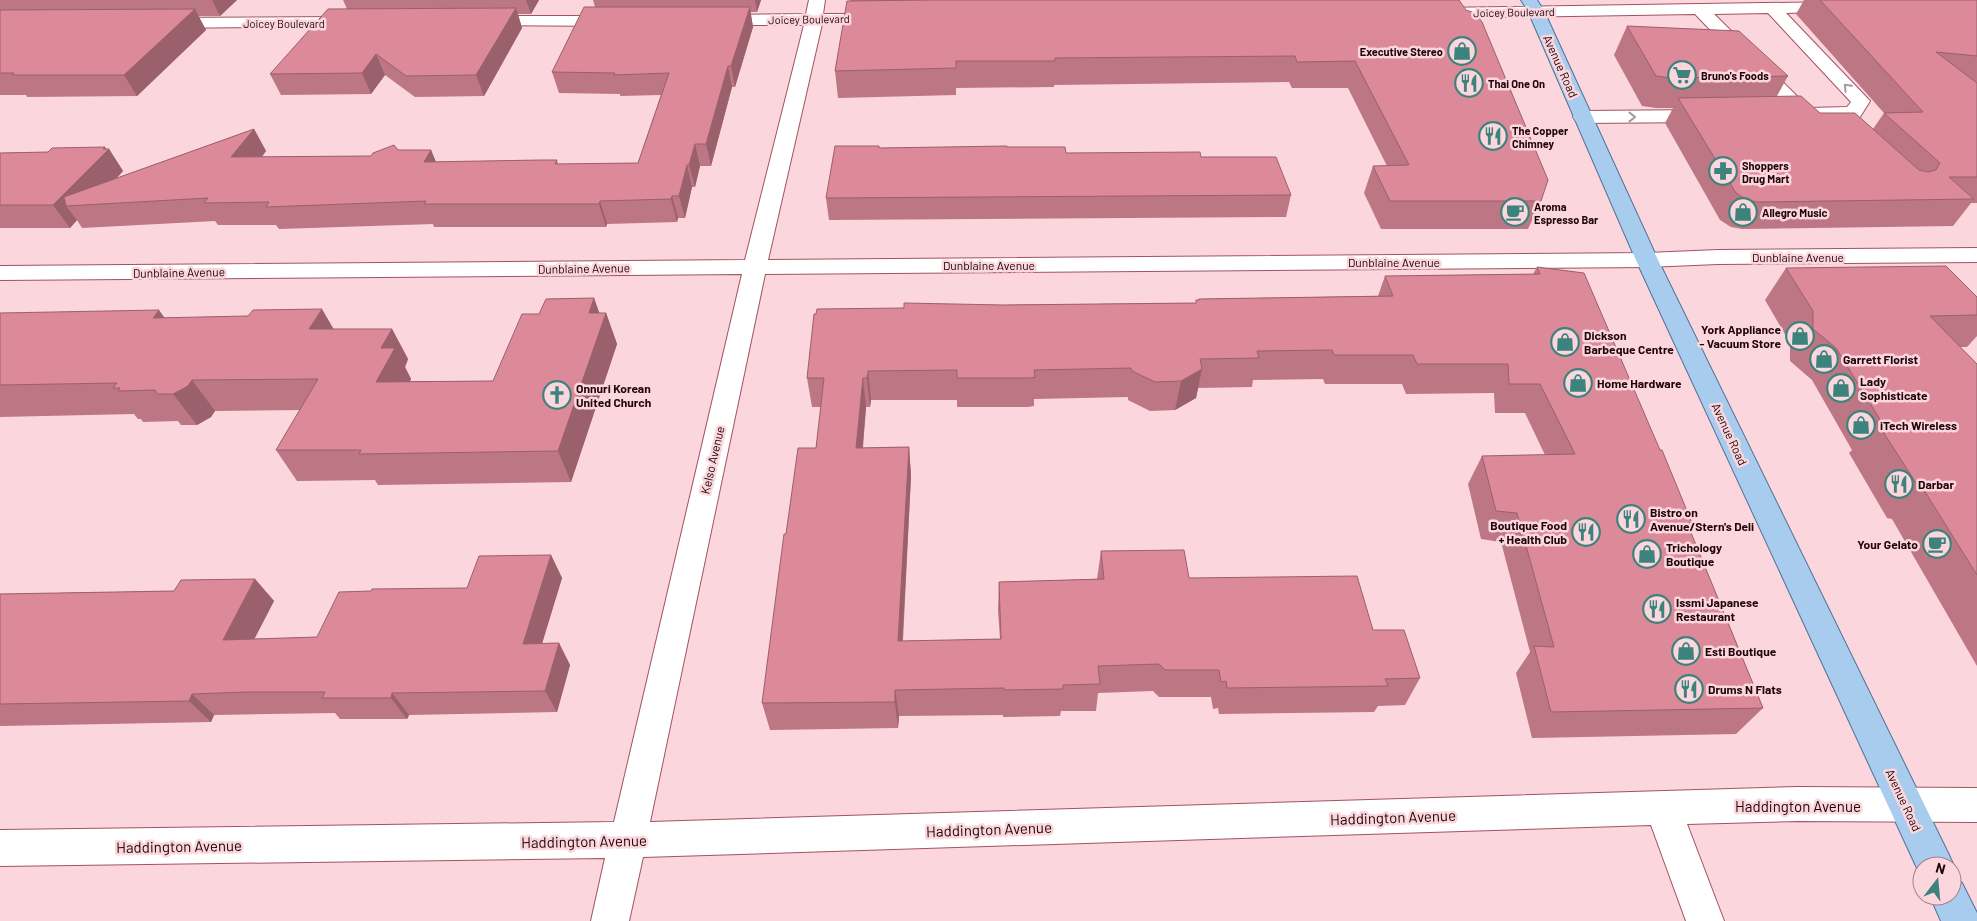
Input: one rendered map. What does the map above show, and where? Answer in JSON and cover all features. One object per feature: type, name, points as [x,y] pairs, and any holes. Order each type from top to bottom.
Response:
[{"type":"main road","name":"Avenue Road","points":[[1532,5],[1647,260],[1930,856]]},
{"type":"main road","points":[[1954,906],[1961,921]]},
{"type":"street","name":"Joicey Boulevard","points":[[1421,13],[1532,5],[1699,9],[1856,6]]},
{"type":"street","points":[[1772,8],[1861,102],[1852,113],[1774,115]]},
{"type":"street","points":[[1699,9],[1804,114]]},
{"type":"street","name":"Joicey Boulevard","points":[[696,20],[816,10],[894,19]]},
{"type":"street","name":"Kelso Avenue","points":[[610,921],[755,266],[816,10]]},
{"type":"street","points":[[467,22],[636,21]]},
{"type":"street","name":"Joicey Boulevard","points":[[149,23],[368,22]]},
{"type":"street","points":[[1826,114],[1847,133]]},
{"type":"street","points":[[1583,117],[1725,116]]},
{"type":"street","name":"Dunblaine Avenue","points":[[0,273],[1647,260],[1718,257],[1977,255]]},
{"type":"street","points":[[1927,256],[1946,279]]},
{"type":"street","name":"Haddington Avenue","points":[[0,848],[627,840],[1797,804],[1977,805]]},
{"type":"street","points":[[1663,809],[1705,921]]},
{"type":"building","points":[[1459,0],[1466,10],[1475,13],[1482,22],[1548,180],[1541,201],[1390,201],[1373,166],[1409,165],[1355,61],[1297,62],[1295,56],[1055,58],[1055,61],[956,61],[956,68],[835,71],[847,1]]},
{"type":"building","points":[[1820,0],[1977,0],[1977,56],[1936,52],[1977,83],[1977,177],[1949,177],[1974,199],[1758,202],[1747,200],[1736,193],[1678,98],[1801,96],[1820,113],[1855,113],[1919,170],[1928,172],[1936,170],[1940,163],[1884,113],[1923,112]]},
{"type":"building","points":[[584,7],[750,7],[731,66],[728,66],[706,144],[695,144],[679,196],[672,196],[671,199],[600,201],[599,204],[424,204],[426,201],[266,207],[269,202],[204,203],[208,198],[66,206],[64,197],[254,129],[231,157],[371,156],[373,153],[394,145],[398,150],[431,150],[424,162],[557,160],[555,164],[638,163],[669,73],[614,75],[615,73],[552,72]]},
{"type":"building","points":[[516,8],[476,75],[406,76],[376,54],[362,73],[270,74],[328,9]]},
{"type":"building","points":[[195,9],[124,75],[12,75],[14,73],[0,73],[0,10]]},
{"type":"building","points":[[1627,26],[1739,31],[1788,76],[1671,78],[1656,76]]},
{"type":"building","points":[[835,146],[879,146],[879,148],[1065,147],[1066,153],[1200,152],[1201,157],[1276,157],[1291,195],[826,198]]},
{"type":"building","points":[[105,147],[103,149],[109,149],[53,205],[0,205],[0,153],[48,152],[52,148]]},
{"type":"building","points":[[1946,266],[1977,297],[1977,315],[1930,316],[1977,364],[1977,575],[1922,487],[1918,486],[1876,421],[1881,421],[1836,348],[1813,329],[1813,311],[1786,268]]},
{"type":"building","points":[[1537,267],[1584,273],[1660,450],[1662,450],[1692,523],[1687,523],[1763,708],[1551,712],[1534,646],[1554,647],[1517,513],[1496,511],[1482,456],[1575,454],[1540,384],[1509,384],[1508,364],[1417,364],[1413,355],[1334,355],[1332,350],[1257,351],[1259,358],[1200,359],[1202,369],[1181,381],[1155,382],[1132,371],[1131,368],[1034,370],[1035,377],[1030,378],[957,378],[957,370],[868,371],[867,378],[863,378],[856,448],[909,447],[898,641],[1001,639],[999,582],[1104,579],[1101,551],[1184,550],[1189,578],[1357,576],[1373,630],[1404,630],[1420,678],[1385,679],[1388,686],[1227,688],[1226,681],[1221,682],[1219,670],[1165,670],[1159,664],[1098,666],[1100,684],[1063,685],[1063,689],[895,690],[895,702],[762,703],[784,534],[786,534],[798,448],[816,448],[824,378],[807,378],[814,314],[816,314],[817,309],[904,308],[904,303],[1003,305],[1196,303],[1196,300],[1199,299],[1393,296],[1385,276],[1540,274]]},
{"type":"building","points":[[594,298],[589,313],[606,313],[558,451],[359,454],[361,450],[276,450],[318,379],[192,380],[188,386],[173,394],[157,394],[155,390],[118,391],[120,388],[113,388],[117,383],[0,385],[0,313],[159,310],[153,318],[248,316],[253,310],[322,309],[309,329],[392,329],[381,348],[395,348],[376,382],[493,381],[522,314],[539,314],[546,299]]},
{"type":"building","points":[[551,555],[523,644],[559,643],[545,691],[392,693],[391,698],[322,698],[325,692],[247,692],[192,694],[189,701],[0,704],[0,594],[174,591],[181,580],[255,579],[223,640],[317,637],[339,592],[371,591],[372,589],[467,588],[479,556]]},
{"type":"place","name":"Executive Stereo","points":[[1462,51]]},
{"type":"place","name":"Bruno's Foods","points":[[1682,75]]},
{"type":"place","name":"Thai One On","points":[[1469,83]]},
{"type":"place","name":"The Copper Chimney","points":[[1493,136]]},
{"type":"place","name":"Shoppers Drug Mart","points":[[1723,171]]},
{"type":"place","name":"Aroma Espresso Bar","points":[[1515,212]]},
{"type":"place","name":"Allegro Music","points":[[1743,212]]},
{"type":"place","name":"York Appliance - Vacuum Store","points":[[1800,336]]},
{"type":"place","name":"Dickson Barbeque Centre","points":[[1565,342]]},
{"type":"place","name":"Garrett Florist","points":[[1824,359]]},
{"type":"place","name":"Home Hardware","points":[[1578,383]]},
{"type":"place","name":"Lady Sophisticate","points":[[1841,388]]},
{"type":"place","name":"Onnuri Korean United Church","points":[[557,395]]},
{"type":"place","name":"iTech Wireless","points":[[1861,425]]},
{"type":"place","name":"Darbar","points":[[1899,484]]},
{"type":"place","name":"Bistro on Avenue/Stern's Deli","points":[[1631,519]]},
{"type":"place","name":"Boutique Food + Health Club","points":[[1586,532]]},
{"type":"place","name":"Your Gelato","points":[[1937,544]]},
{"type":"place","name":"Trichology Boutique","points":[[1647,554]]},
{"type":"place","name":"Issmi Japanese Restaurant","points":[[1657,609]]},
{"type":"place","name":"Esti Boutique","points":[[1686,651]]},
{"type":"place","name":"Drums N Flats","points":[[1689,689]]}]
